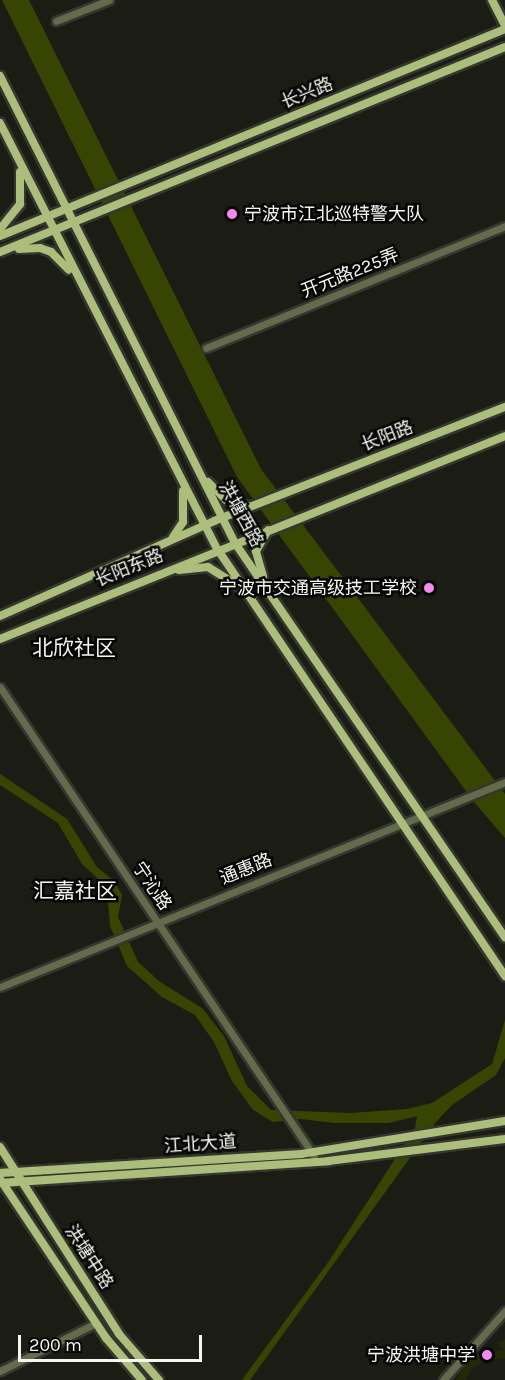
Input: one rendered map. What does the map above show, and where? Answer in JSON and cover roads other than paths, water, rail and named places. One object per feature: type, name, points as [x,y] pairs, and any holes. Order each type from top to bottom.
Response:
[{"type":"main road","points":[[492,0],[505,27]]},
{"type":"main road","name":"长兴路","points":[[0,236],[505,27]]},
{"type":"main road","name":"长兴路","points":[[1,252],[505,47]]},
{"type":"main road","name":"洪塘西路","points":[[0,76],[236,543],[505,938]]},
{"type":"main road","name":"洪塘西路","points":[[0,123],[53,231],[218,550],[505,976]]},
{"type":"main road","points":[[0,229],[16,213],[22,191],[14,151]]},
{"type":"main road","points":[[1,252],[28,247],[51,252],[81,284]]},
{"type":"main road","name":"长阳路","points":[[254,506],[505,407]]},
{"type":"main road","name":"长阳东路","points":[[0,639],[505,436]]},
{"type":"main road","points":[[198,470],[226,500],[239,507],[254,506]]},
{"type":"main road","points":[[169,541],[180,529],[186,510],[181,479]]},
{"type":"main road","name":"长阳东路","points":[[0,616],[204,525],[254,506]]},
{"type":"main road","points":[[270,529],[259,543],[256,558],[271,593]]},
{"type":"main road","points":[[149,578],[207,567],[228,577],[253,603]]},
{"type":"main road","name":"江北大道","points":[[0,1173],[311,1152],[505,1120]]},
{"type":"main road","name":"江北大道","points":[[1,1181],[21,1182],[319,1162],[504,1141]]},
{"type":"main road","name":"洪塘中路","points":[[0,1147],[119,1334],[159,1380]]},
{"type":"main road","name":"洪塘中路","points":[[1,1181],[96,1323],[141,1380]]},
{"type":"street","points":[[56,21],[110,0]]},
{"type":"street","name":"开元路225弄","points":[[206,348],[505,226]]},
{"type":"street","name":"宁沁路","points":[[0,687],[319,1162]]},
{"type":"street","name":"通惠路","points":[[0,987],[503,783]]},
{"type":"street","points":[[443,1380],[505,1311]]},
{"type":"street","points":[[0,1371],[96,1323]]},
{"type":"place","name":"宁波市江北巡特警大队","points":[[232,214]]},
{"type":"place","name":"宁波市交通高级技工学校","points":[[429,588]]},
{"type":"place","name":"宁波洪塘中学","points":[[487,1355]]},
{"type":"district","name":"北欣社区","points":[[74,648]]},
{"type":"district","name":"汇嘉社区","points":[[75,891]]}]
